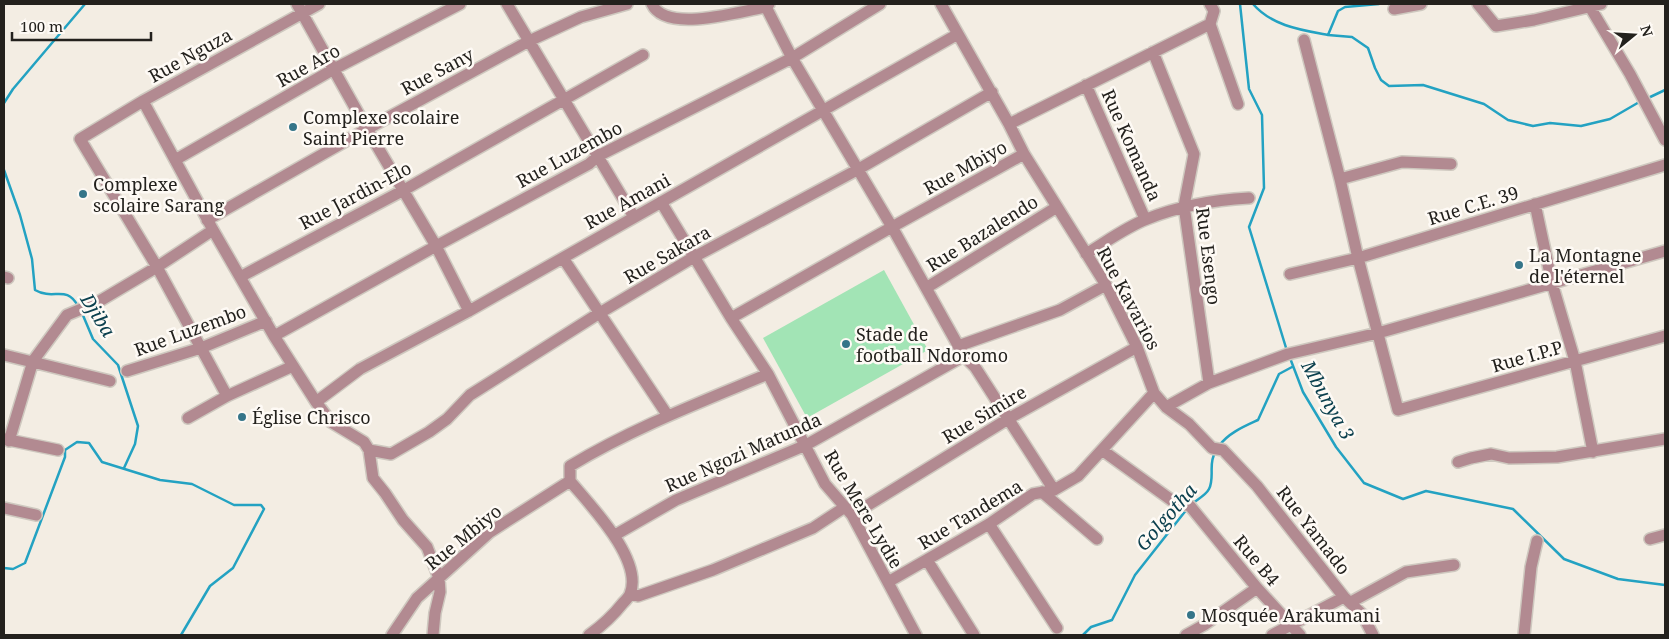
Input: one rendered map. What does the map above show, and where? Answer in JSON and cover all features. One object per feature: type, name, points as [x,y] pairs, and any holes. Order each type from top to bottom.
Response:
[{"type":"street","name":"Rue Nguza","points":[[157,268],[80,139],[299,8],[319,4]]},
{"type":"street","name":"Rue Aro","points":[[175,160],[334,70],[460,4]]},
{"type":"street","points":[[507,4],[634,217]]},
{"type":"street","name":"Rue Sany","points":[[6,440],[33,361],[67,315],[98,302],[157,268],[210,225],[367,129],[529,41],[581,17],[627,4]]},
{"type":"street","points":[[652,4],[654,9],[667,18],[693,20],[768,5],[792,58],[822,112],[892,227],[961,351],[975,367],[1008,419],[1048,491],[1097,539]]},
{"type":"street","name":"Rue Luzembo","points":[[274,336],[589,164],[598,156],[792,58],[880,4]]},
{"type":"street","points":[[941,4],[1010,124]]},
{"type":"street","points":[[1210,4],[1214,11],[1210,24],[1238,104]]},
{"type":"street","points":[[1394,9],[1421,4]]},
{"type":"street","points":[[1478,4],[1496,26],[1534,20],[1596,5],[1665,140]]},
{"type":"street","points":[[299,8],[436,246],[469,311]]},
{"type":"street","name":"Rue Mbiyo","points":[[732,318],[1024,154],[1010,124],[1210,24]]},
{"type":"street","name":"Rue Amani","points":[[316,402],[360,369],[469,311],[958,34]]},
{"type":"street","points":[[1304,40],[1378,333]]},
{"type":"street","name":"Rue Esengo","points":[[1153,52],[1194,154],[1184,206],[1209,383]]},
{"type":"street","name":"Rue Jardin-Elo","points":[[240,277],[404,190],[643,55]]},
{"type":"street","name":"Rue Komanda","points":[[1086,86],[1145,219]]},
{"type":"street","name":"Rue Sakara","points":[[369,450],[391,454],[429,432],[446,419],[470,395],[694,256],[857,170],[992,92]]},
{"type":"street","points":[[143,101],[210,225],[293,366],[316,402],[332,422],[364,442],[369,450],[373,478],[403,520],[427,547],[439,578],[440,592],[435,613],[433,635]]},
{"type":"street","name":"Rue Kavarios","points":[[1024,154],[1106,285],[1137,347],[1154,394],[1218,449]]},
{"type":"street","points":[[1340,179],[1402,162],[1451,164]]},
{"type":"street","name":"Rue C.E. 39","points":[[1290,274],[1358,258],[1665,165]]},
{"type":"street","points":[[1086,254],[1145,219],[1184,206],[1226,199],[1249,198]]},
{"type":"street","name":"Rue Mere Lydie","points":[[661,202],[768,374],[825,484],[848,511],[916,635]]},
{"type":"street","points":[[1535,204],[1552,283],[1575,361],[1593,452]]},
{"type":"street","name":"Rue Bazalendo","points":[[926,288],[1057,207]]},
{"type":"street","points":[[1166,406],[1209,383],[1288,354],[1378,333],[1665,251]]},
{"type":"street","points":[[563,258],[598,314],[668,416]]},
{"type":"street","points":[[157,268],[227,396]]},
{"type":"street","name":"Rue Ngozi Matunda","points":[[615,535],[676,500],[806,446],[961,351],[1060,310],[1106,285]]},
{"type":"street","name":"Rue Luzembo","points":[[127,371],[201,348],[266,321]]},
{"type":"street","name":"Rue I.P.P","points":[[1378,333],[1398,410],[1665,336]]},
{"type":"street","name":"Rue Simire","points":[[630,594],[638,596],[713,570],[813,528],[848,511],[1137,347]]},
{"type":"street","points":[[4,355],[110,381]]},
{"type":"street","points":[[188,418],[227,396],[293,366]]},
{"type":"street","points":[[589,635],[611,618],[630,594],[632,577],[627,560],[615,535],[570,481],[570,466],[597,450],[668,416],[768,374]]},
{"type":"street","name":"Rue Tandema","points":[[888,582],[989,524],[1033,494],[1048,491],[1078,476],[1154,394]]},
{"type":"street","points":[[1458,462],[1491,454],[1509,458],[1557,457],[1665,439]]},
{"type":"street","points":[[6,440],[58,450]]},
{"type":"street","name":"Rue Yamado","points":[[1218,449],[1257,486],[1347,600],[1362,614],[1373,635]]},
{"type":"street","name":"Rue B4","points":[[1102,450],[1174,502],[1190,506],[1300,635]]},
{"type":"street","name":"Rue Mbiyo","points":[[392,635],[417,598],[490,532],[570,481]]},
{"type":"street","points":[[4,508],[36,515]]},
{"type":"street","points":[[989,524],[1057,628]]},
{"type":"street","points":[[1650,540],[1665,535]]},
{"type":"street","points":[[1524,635],[1531,567],[1537,542]]},
{"type":"street","points":[[927,560],[974,635]]},
{"type":"street","points":[[1272,635],[1406,572],[1454,565]]},
{"type":"street","points":[[1186,635],[1258,588]]},
{"type":"green space","name":"Stade de football Ndoromo","points":[[884,270],[928,350],[807,418],[763,338]]},
{"type":"waterway","name":"Djiba","points":[[4,103],[13,89],[85,4]]},
{"type":"waterway","name":"Mbunya 3","points":[[1240,4],[1249,89],[1262,115],[1264,188],[1249,227],[1287,351]]},
{"type":"waterway","points":[[1253,4],[1278,22],[1297,29],[1328,35],[1338,11],[1345,7],[1379,4]]},
{"type":"waterway","points":[[1328,35],[1352,37],[1368,48],[1381,80],[1389,86],[1423,85],[1484,104],[1508,120],[1533,126],[1550,123],[1581,126],[1610,119],[1641,101]]},
{"type":"waterway","points":[[1646,99],[1665,90]]},
{"type":"waterway","name":"Djiba","points":[[4,170],[20,215],[32,259],[35,290],[48,294],[64,294],[73,299],[78,306]]},
{"type":"waterway","name":"Djiba","points":[[82,313],[93,339],[118,365],[138,426],[135,444],[124,468]]},
{"type":"waterway","name":"Mbunya 3","points":[[1290,358],[1303,392],[1336,447],[1364,483],[1403,499],[1426,491],[1513,509],[1564,559],[1618,579],[1665,585]]},
{"type":"waterway","name":"Golgotha","points":[[1219,446],[1242,427],[1258,420],[1279,374],[1292,367]]},
{"type":"waterway","points":[[4,568],[13,569],[25,563],[65,457],[65,450],[77,442],[89,443],[102,462],[160,480],[192,484],[234,505],[261,505],[264,509],[233,568],[210,586],[181,635]]},
{"type":"waterway","name":"Golgotha","points":[[1193,503],[1204,495],[1211,485],[1212,461],[1215,453]]},
{"type":"waterway","name":"Golgotha","points":[[1083,635],[1091,627],[1112,620],[1135,575],[1187,509]]},
{"type":"place","name":"Complexe scolaire Saint Pierre","points":[[293,127]]},
{"type":"place","name":"Complexe scolaire Sarang","points":[[83,194]]},
{"type":"place","name":"La Montagne de l'éternel","points":[[1519,265]]},
{"type":"place","name":"Stade de football Ndoromo","points":[[846,344]]},
{"type":"place","name":"Église Chrisco","points":[[242,417]]},
{"type":"place","name":"Mosquée Arakumani","points":[[1191,615]]}]
